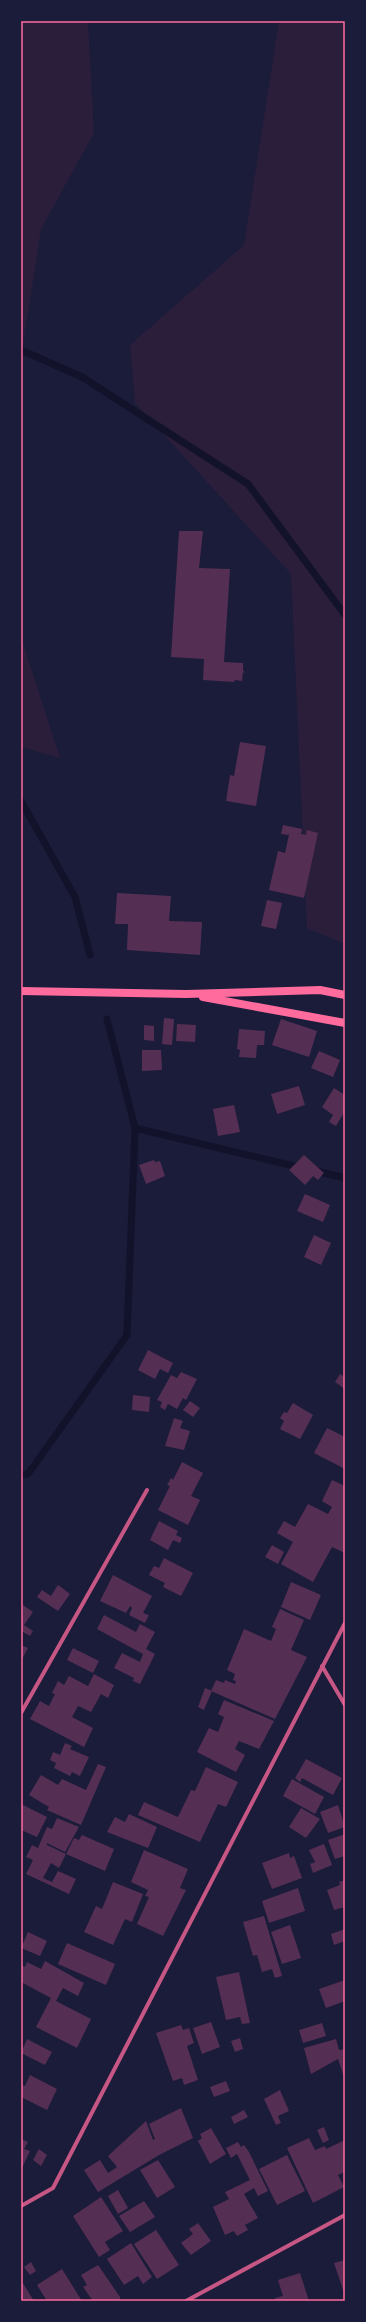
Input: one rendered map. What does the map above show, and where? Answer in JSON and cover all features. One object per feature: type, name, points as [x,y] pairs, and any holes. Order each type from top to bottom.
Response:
[{"type":"main road","points":[[21,991],[186,994],[320,990],[345,996]]},
{"type":"main road","points":[[186,994],[345,1023]]},
{"type":"street","points":[[21,1713],[146,1490]]},
{"type":"street","points":[[21,2206],[53,2188],[345,1623]]},
{"type":"street","points":[[322,1666],[345,1705]]},
{"type":"street","points":[[186,2301],[345,2215]]},
{"type":"shaded area","points":[[21,21],[88,21],[94,133],[41,229],[21,358]]},
{"type":"shaded area","points":[[279,21],[345,21],[345,944],[307,928],[291,574],[135,403],[130,345],[244,245]]},
{"type":"shaded area","points":[[21,637],[60,758],[21,747]]},
{"type":"building","points":[[179,531],[203,531],[199,568],[230,569],[224,662],[243,663],[243,670],[245,673],[243,672],[242,681],[235,680],[234,682],[203,680],[204,659],[171,657]]},
{"type":"building","points":[[240,742],[266,746],[256,806],[226,801],[230,775],[234,776]]},
{"type":"building","points":[[283,825],[302,829],[301,834],[306,835],[307,830],[318,833],[304,898],[269,890],[278,851],[285,853],[289,835],[281,834]]},
{"type":"building","points":[[117,893],[171,896],[169,921],[202,922],[200,955],[127,950],[128,924],[115,924]]},
{"type":"building","points":[[267,900],[282,903],[276,929],[261,926]]},
{"type":"building","points":[[164,1018],[174,1019],[172,1045],[162,1044]]},
{"type":"building","points":[[281,1019],[317,1031],[309,1057],[272,1045]]},
{"type":"building","points":[[177,1024],[196,1025],[195,1042],[176,1041]]},
{"type":"building","points":[[144,1025],[154,1026],[154,1041],[144,1040]]},
{"type":"building","points":[[239,1029],[265,1031],[264,1045],[257,1045],[256,1058],[239,1057],[240,1050],[237,1049]]},
{"type":"building","points":[[142,1050],[161,1050],[162,1070],[142,1071]]},
{"type":"building","points":[[319,1051],[340,1060],[333,1077],[311,1068]]},
{"type":"building","points":[[299,1086],[305,1105],[277,1114],[271,1094]]},
{"type":"building","points":[[334,1088],[345,1095],[345,1111],[336,1126],[329,1122],[333,1115],[322,1107]]},
{"type":"building","points":[[234,1105],[240,1132],[218,1136],[213,1109]]},
{"type":"building","points":[[304,1155],[324,1173],[318,1180],[313,1176],[305,1185],[289,1170]]},
{"type":"building","points":[[154,1160],[155,1162],[160,1161],[165,1176],[146,1184],[139,1165]]},
{"type":"building","points":[[305,1194],[330,1205],[323,1222],[297,1211]]},
{"type":"building","points":[[314,1235],[331,1243],[321,1265],[304,1257]]},
{"type":"building","points":[[148,1350],[173,1363],[168,1373],[160,1369],[155,1379],[138,1370]]},
{"type":"building","points":[[181,1372],[197,1379],[186,1400],[183,1398],[177,1409],[168,1404],[165,1410],[160,1407],[162,1402],[157,1400],[171,1375],[177,1378]]},
{"type":"building","points":[[340,1374],[345,1377],[345,1389],[335,1382]]},
{"type":"building","points":[[133,1395],[150,1397],[149,1412],[132,1410]]},
{"type":"building","points":[[190,1401],[200,1408],[193,1417],[183,1410]]},
{"type":"building","points":[[293,1403],[313,1415],[300,1439],[280,1429],[284,1421],[280,1418],[284,1412],[287,1413]]},
{"type":"building","points":[[174,1418],[183,1421],[180,1428],[190,1431],[184,1450],[165,1446]]},
{"type":"building","points":[[327,1428],[345,1437],[345,1469],[314,1453]]},
{"type":"building","points":[[182,1462],[203,1473],[191,1496],[200,1500],[188,1525],[158,1510],[170,1486],[167,1485],[171,1478],[173,1480]]},
{"type":"building","points":[[332,1480],[345,1486],[345,1553],[332,1547],[313,1582],[281,1564],[293,1542],[277,1533],[284,1521],[295,1527],[308,1504],[328,1514],[332,1507],[322,1501]]},
{"type":"building","points":[[159,1521],[178,1531],[176,1535],[182,1538],[180,1543],[173,1540],[168,1550],[150,1540]]},
{"type":"building","points":[[272,1545],[284,1552],[278,1564],[265,1557]]},
{"type":"building","points":[[164,1558],[193,1573],[181,1596],[163,1587],[165,1583],[149,1575],[154,1566],[159,1568]]},
{"type":"building","points":[[113,1575],[152,1596],[143,1613],[149,1615],[145,1623],[129,1615],[132,1608],[130,1606],[126,1613],[100,1601]]},
{"type":"building","points":[[291,1582],[321,1595],[310,1620],[281,1607]]},
{"type":"building","points":[[58,1585],[70,1594],[58,1611],[37,1597],[42,1590],[51,1596]]},
{"type":"building","points":[[23,1605],[33,1612],[24,1625],[33,1631],[30,1636],[21,1631]]},
{"type":"building","points":[[280,1609],[304,1620],[291,1650],[307,1657],[275,1719],[211,1691],[216,1680],[224,1683],[225,1680],[235,1684],[236,1681],[233,1680],[235,1674],[227,1670],[244,1629],[271,1641],[276,1629],[272,1627]]},
{"type":"building","points":[[104,1615],[136,1632],[140,1624],[155,1632],[146,1649],[155,1654],[140,1684],[133,1681],[134,1678],[114,1668],[122,1653],[140,1662],[143,1654],[97,1629]]},
{"type":"building","points":[[21,1645],[28,1648],[21,1661]]},
{"type":"building","points":[[73,1648],[99,1661],[93,1673],[67,1660]]},
{"type":"building","points":[[94,1674],[114,1685],[108,1698],[101,1694],[91,1712],[78,1706],[72,1717],[93,1728],[84,1747],[30,1719],[40,1701],[49,1706],[55,1694],[52,1693],[58,1681],[64,1685],[69,1676],[88,1686]]},
{"type":"building","points":[[205,1688],[212,1691],[204,1710],[198,1707]]},
{"type":"building","points":[[224,1700],[274,1721],[259,1749],[239,1741],[235,1749],[245,1755],[236,1772],[197,1752],[209,1728],[218,1732],[224,1717],[218,1714]]},
{"type":"building","points":[[65,1743],[72,1746],[70,1749],[89,1757],[80,1776],[72,1772],[70,1776],[54,1768],[56,1763],[50,1760],[53,1752],[60,1755]]},
{"type":"building","points":[[306,1759],[342,1778],[333,1795],[302,1778],[300,1782],[295,1778]]},
{"type":"building","points":[[98,1764],[106,1767],[81,1825],[47,1810],[49,1807],[29,1795],[41,1775],[58,1785],[62,1779],[86,1790]]},
{"type":"building","points":[[206,1767],[238,1782],[226,1807],[218,1804],[200,1842],[138,1815],[144,1802],[178,1817],[191,1790],[195,1791]]},
{"type":"building","points":[[292,1779],[324,1797],[315,1814],[283,1796]]},
{"type":"building","points":[[21,1804],[47,1817],[37,1837],[21,1830]]},
{"type":"building","points":[[338,1805],[345,1827],[328,1833],[320,1812]]},
{"type":"building","points":[[301,1808],[320,1819],[306,1838],[289,1827]]},
{"type":"building","points":[[129,1814],[157,1827],[148,1848],[107,1832],[115,1817],[125,1822]]},
{"type":"building","points":[[57,1818],[79,1827],[65,1852],[47,1843],[47,1845],[66,1854],[59,1868],[51,1863],[43,1878],[52,1882],[58,1871],[76,1879],[69,1894],[26,1874],[33,1860],[26,1857],[32,1845],[38,1848],[47,1827],[52,1829]]},
{"type":"building","points":[[345,1834],[345,1856],[335,1859],[328,1840]]},
{"type":"building","points":[[82,1835],[114,1849],[105,1871],[66,1854],[74,1838],[79,1840]]},
{"type":"building","points":[[324,1844],[332,1865],[313,1873],[310,1864],[315,1862],[309,1850]]},
{"type":"building","points":[[144,1850],[188,1869],[180,1888],[186,1890],[163,1936],[137,1924],[149,1897],[145,1896],[148,1890],[131,1882]]},
{"type":"building","points":[[289,1853],[290,1858],[294,1856],[302,1878],[272,1889],[262,1863]]},
{"type":"building","points":[[345,1880],[345,1907],[334,1910],[327,1890],[340,1885],[339,1882]]},
{"type":"building","points":[[113,1882],[143,1894],[132,1922],[125,1919],[113,1945],[84,1932],[96,1906],[102,1909]]},
{"type":"building","points":[[298,1888],[305,1911],[269,1923],[262,1901]]},
{"type":"building","points":[[264,1916],[282,1976],[275,1978],[272,1969],[262,1972],[257,1955],[253,1956],[243,1922]]},
{"type":"building","points":[[290,1925],[301,1958],[282,1964],[271,1932]]},
{"type":"building","points":[[345,1929],[345,1941],[334,1945],[331,1934]]},
{"type":"building","points":[[28,1932],[47,1941],[40,1956],[21,1948]]},
{"type":"building","points":[[67,1943],[115,1964],[106,1985],[58,1964]]},
{"type":"building","points":[[45,1961],[84,1983],[78,1996],[63,1988],[56,2001],[91,2019],[77,2048],[36,2027],[51,1998],[21,1982],[21,1965],[25,1967],[27,1962],[41,1969]]},
{"type":"building","points":[[239,1972],[250,2023],[242,2024],[240,2017],[226,2020],[216,1977]]},
{"type":"building","points":[[345,1980],[345,2001],[326,2008],[319,1989]]},
{"type":"building","points":[[211,2022],[220,2047],[202,2054],[193,2028]]},
{"type":"building","points":[[322,2023],[326,2036],[303,2043],[299,2030]]},
{"type":"building","points":[[181,2025],[183,2030],[189,2028],[194,2043],[187,2046],[198,2080],[184,2085],[182,2078],[173,2081],[156,2033]]},
{"type":"building","points":[[240,2038],[243,2049],[235,2052],[231,2041]]},
{"type":"building","points":[[27,2039],[52,2052],[45,2065],[21,2053]]},
{"type":"building","points":[[336,2039],[339,2050],[345,2049],[345,2080],[338,2059],[311,2074],[304,2048]]},
{"type":"building","points":[[30,2075],[57,2089],[47,2110],[21,2097],[21,2085],[25,2086]]},
{"type":"building","points":[[226,2081],[230,2091],[214,2097],[210,2087]]},
{"type":"building","points":[[280,2090],[289,2111],[278,2116],[281,2123],[276,2125],[264,2099]]},
{"type":"building","points":[[181,2108],[193,2138],[159,2155],[98,2192],[84,2170],[100,2160],[108,2173],[117,2167],[108,2156],[146,2121],[153,2140],[155,2139],[149,2124]]},
{"type":"building","points":[[244,2110],[248,2117],[234,2124],[231,2117]]},
{"type":"building","points":[[324,2127],[329,2140],[323,2143],[317,2130]]},
{"type":"building","points":[[211,2128],[226,2154],[210,2164],[198,2141],[202,2138],[200,2134]]},
{"type":"building","points":[[309,2138],[315,2150],[325,2146],[326,2149],[345,2140],[345,2172],[338,2175],[344,2187],[313,2203],[287,2148]]},
{"type":"building","points":[[21,2139],[28,2142],[24,2149],[30,2151],[21,2170]]},
{"type":"building","points":[[238,2142],[241,2147],[244,2145],[249,2152],[268,2191],[258,2196],[254,2188],[244,2194],[258,2218],[245,2225],[248,2230],[237,2236],[234,2231],[225,2235],[213,2207],[229,2199],[225,2192],[250,2180],[237,2154],[231,2158],[226,2148]]},
{"type":"building","points":[[39,2149],[47,2155],[41,2166],[33,2160]]},
{"type":"building","points":[[287,2155],[305,2191],[277,2205],[259,2169]]},
{"type":"building","points":[[158,2160],[175,2187],[157,2198],[140,2170]]},
{"type":"building","points":[[118,2190],[128,2208],[118,2214],[108,2196]]},
{"type":"building","points":[[101,2197],[123,2231],[105,2242],[110,2250],[99,2257],[73,2216]]},
{"type":"building","points":[[144,2201],[155,2217],[130,2232],[119,2216]]},
{"type":"building","points":[[198,2223],[211,2241],[191,2255],[181,2243],[193,2234],[189,2229]]},
{"type":"building","points":[[156,2230],[179,2265],[157,2279],[134,2244]]},
{"type":"building","points":[[131,2243],[152,2277],[143,2284],[138,2276],[124,2285],[107,2259]]},
{"type":"building","points":[[345,2260],[345,2296],[334,2263]]},
{"type":"building","points":[[31,2262],[36,2271],[30,2275],[24,2267]]},
{"type":"building","points":[[98,2265],[120,2297],[120,2301],[93,2301],[83,2287],[87,2285],[81,2275]]},
{"type":"building","points":[[62,2269],[82,2301],[47,2301],[37,2285]]},
{"type":"building","points":[[300,2273],[309,2301],[276,2301],[275,2298],[283,2296],[278,2280]]},
{"type":"building","points":[[21,2280],[34,2301],[21,2301]]},
{"type":"waterway","points":[[21,350],[82,377],[248,484],[345,615]]},
{"type":"waterway","points":[[21,801],[75,897],[90,955]]},
{"type":"waterway","points":[[21,1475],[28,1474],[127,1335],[135,1128],[107,1019]]},
{"type":"waterway","points":[[135,1128],[302,1168]]},
{"type":"waterway","points":[[316,1171],[345,1178]]}]
